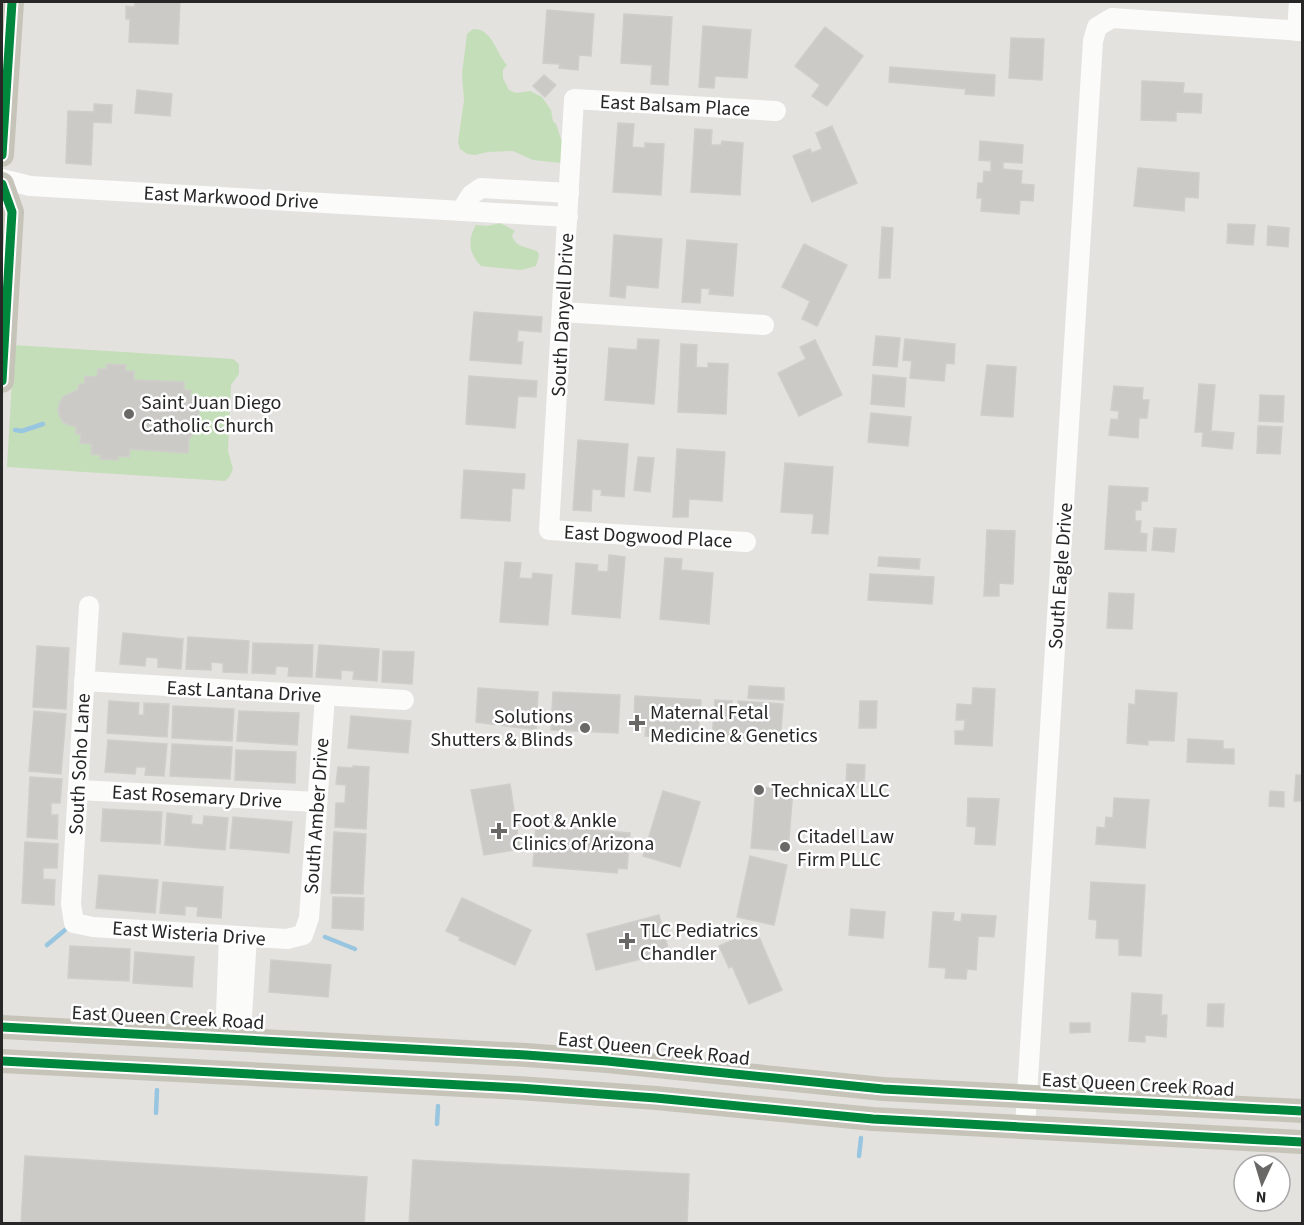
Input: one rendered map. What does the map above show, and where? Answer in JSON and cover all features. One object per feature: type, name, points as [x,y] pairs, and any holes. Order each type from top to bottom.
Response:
[{"type":"main road","points":[[2,154],[12,2]]},
{"type":"main road","points":[[2,182],[12,212],[2,381]]},
{"type":"main road","name":"East Queen Creek Road","points":[[2,1027],[560,1057],[883,1089],[1302,1111]]},
{"type":"main road","points":[[396,1081],[399,1048]]},
{"type":"main road","points":[[2,1061],[396,1081],[656,1098],[873,1119],[1302,1142]]},
{"type":"street","points":[[1299,2],[1300,31]]},
{"type":"street","name":"South Eagle Drive","points":[[1025,1127],[1093,41],[1097,27],[1112,18],[1300,31]]},
{"type":"street","name":"East Balsam Place","points":[[574,99],[777,111]]},
{"type":"street","name":"South Danyell Drive","points":[[549,530],[574,99]]},
{"type":"street","name":"East Markwood Drive","points":[[2,182],[30,186],[568,217]]},
{"type":"street","points":[[461,211],[471,195],[481,188],[569,193]]},
{"type":"street","points":[[563,312],[764,325]]},
{"type":"street","name":"East Dogwood Place","points":[[549,530],[746,542]]},
{"type":"street","name":"South Soho Lane","points":[[74,923],[71,904],[89,606]]},
{"type":"street","name":"East Lantana Drive","points":[[84,681],[404,700]]},
{"type":"street","name":"South Amber Drive","points":[[303,935],[309,918],[325,696]]},
{"type":"street","name":"East Rosemary Drive","points":[[78,790],[317,802]]},
{"type":"street","name":"East Wisteria Drive","points":[[74,923],[93,927],[238,937],[286,939],[303,935]]},
{"type":"street","points":[[232,1039],[242,1016],[236,977],[238,937]]},
{"type":"green space","points":[[473,29],[489,37],[507,65],[503,70],[503,78],[509,90],[516,93],[530,91],[542,97],[551,110],[562,142],[561,163],[533,160],[513,151],[475,155],[467,154],[460,149],[458,142],[464,100],[462,74],[467,34]]},
{"type":"green space","points":[[500,223],[515,231],[512,235],[516,243],[538,252],[536,266],[521,270],[481,266],[472,252],[470,241],[473,231],[476,225],[488,226]]},
{"type":"green space","points":[[14,345],[233,359],[239,364],[239,374],[231,385],[228,451],[233,469],[230,476],[225,481],[7,467]]},
{"type":"building","points":[[135,2],[180,2],[178,44],[129,42],[130,19],[126,19],[126,6],[134,7]]},
{"type":"building","points":[[547,10],[594,14],[591,56],[579,55],[578,70],[559,68],[560,64],[543,63]]},
{"type":"building","points":[[624,14],[672,17],[668,85],[651,84],[652,65],[621,63]]},
{"type":"building","points":[[703,26],[751,30],[747,78],[715,76],[714,88],[699,87]]},
{"type":"building","points":[[825,27],[863,56],[827,106],[812,96],[820,85],[795,66]]},
{"type":"building","points":[[1011,38],[1044,39],[1042,80],[1009,78]]},
{"type":"building","points":[[890,67],[995,75],[994,96],[965,94],[966,89],[889,82]]},
{"type":"building","points":[[544,75],[556,85],[545,97],[533,86]]},
{"type":"building","points":[[1142,81],[1184,83],[1183,93],[1202,94],[1201,113],[1176,112],[1176,121],[1141,120]]},
{"type":"building","points":[[137,90],[172,94],[170,116],[135,113]]},
{"type":"building","points":[[94,104],[112,105],[111,123],[93,122],[91,165],[66,163],[68,111],[94,112]]},
{"type":"building","points":[[618,123],[634,124],[632,147],[645,148],[645,143],[664,144],[661,195],[613,192]]},
{"type":"building","points":[[832,126],[857,183],[812,202],[793,156],[810,149],[812,153],[822,149],[816,133]]},
{"type":"building","points":[[695,129],[712,130],[711,145],[721,145],[722,141],[743,143],[740,195],[691,192]]},
{"type":"building","points":[[980,141],[1023,145],[1022,163],[1003,162],[1003,169],[1022,171],[1021,184],[1034,185],[1033,201],[1020,200],[1019,214],[981,211],[982,198],[977,198],[978,183],[983,183],[984,171],[991,172],[991,161],[979,160]]},
{"type":"building","points":[[1138,168],[1199,173],[1198,198],[1185,197],[1184,211],[1134,206]]},
{"type":"building","points":[[1228,224],[1255,225],[1253,245],[1227,243]]},
{"type":"building","points":[[1268,226],[1289,228],[1288,247],[1267,245]]},
{"type":"building","points":[[882,227],[893,228],[890,278],[879,278]]},
{"type":"building","points":[[614,235],[662,239],[658,288],[626,285],[625,298],[610,296]]},
{"type":"building","points":[[687,240],[737,244],[733,296],[709,294],[710,289],[701,288],[700,303],[682,302]]},
{"type":"building","points":[[804,244],[847,265],[817,326],[802,319],[810,301],[782,287]]},
{"type":"building","points":[[474,312],[542,317],[541,332],[518,330],[517,342],[523,342],[521,364],[470,360]]},
{"type":"building","points":[[876,336],[900,338],[897,367],[873,365]]},
{"type":"building","points":[[638,339],[659,340],[654,404],[605,400],[609,348],[637,350]]},
{"type":"building","points":[[905,339],[955,344],[954,364],[946,363],[944,381],[910,378],[912,361],[903,360]]},
{"type":"building","points":[[815,340],[842,395],[799,416],[778,373],[806,359],[800,347]]},
{"type":"building","points":[[681,344],[697,345],[696,367],[708,368],[708,363],[728,364],[726,414],[678,412]]},
{"type":"building","name":"Saint Juan Diego Catholic Church","points":[[107,364],[126,365],[125,371],[134,371],[134,380],[184,382],[184,390],[191,391],[190,397],[195,397],[194,403],[199,406],[198,428],[189,439],[188,453],[130,449],[129,457],[118,456],[118,460],[100,459],[101,455],[91,454],[92,444],[80,443],[81,434],[76,434],[76,427],[64,423],[60,417],[58,411],[60,402],[64,396],[78,390],[79,384],[84,384],[85,376],[97,377],[98,369],[106,369]]},
{"type":"building","points":[[987,365],[1016,367],[1013,417],[981,415]]},
{"type":"building","points":[[873,375],[906,378],[904,407],[871,404]]},
{"type":"building","points":[[469,376],[537,381],[536,397],[518,396],[515,428],[466,424]]},
{"type":"building","points":[[1199,384],[1215,385],[1211,431],[1234,433],[1232,449],[1202,446],[1203,432],[1195,432]]},
{"type":"building","points":[[1114,386],[1143,388],[1142,400],[1149,400],[1147,418],[1139,418],[1138,438],[1109,435],[1111,419],[1118,420],[1119,411],[1111,410]]},
{"type":"building","points":[[1260,395],[1284,396],[1283,422],[1259,421]]},
{"type":"building","points":[[871,413],[911,417],[908,446],[868,442]]},
{"type":"building","points":[[1258,426],[1282,427],[1280,454],[1257,453]]},
{"type":"building","points":[[578,440],[628,444],[624,497],[601,495],[602,490],[592,489],[591,511],[573,510]]},
{"type":"building","points":[[677,449],[725,452],[722,501],[689,499],[688,517],[673,517]]},
{"type":"building","points":[[638,457],[654,458],[650,492],[634,490]]},
{"type":"building","points":[[785,463],[833,467],[828,534],[812,533],[814,514],[781,512]]},
{"type":"building","points":[[464,470],[525,474],[524,489],[512,488],[510,521],[461,518]]},
{"type":"building","points":[[1109,486],[1148,488],[1147,501],[1141,501],[1141,510],[1135,510],[1135,521],[1141,521],[1140,533],[1147,534],[1146,551],[1105,549]]},
{"type":"building","points":[[1154,528],[1176,529],[1174,552],[1152,550]]},
{"type":"building","points":[[987,530],[1015,531],[1013,584],[999,583],[999,596],[984,596]]},
{"type":"building","points":[[609,555],[625,557],[620,618],[572,614],[576,563],[598,565],[597,571],[608,572]]},
{"type":"building","points":[[879,557],[920,559],[919,569],[878,566]]},
{"type":"building","points":[[665,558],[682,559],[681,570],[713,573],[709,624],[660,619]]},
{"type":"building","points":[[505,562],[521,563],[519,578],[532,579],[533,573],[552,575],[548,625],[500,622]]},
{"type":"building","points":[[870,574],[934,577],[932,604],[868,600]]},
{"type":"building","points":[[1109,593],[1134,594],[1132,629],[1107,628]]},
{"type":"building","points":[[123,633],[183,639],[181,669],[158,667],[158,658],[146,657],[145,666],[120,664]]},
{"type":"building","points":[[188,637],[249,641],[247,673],[223,672],[223,663],[211,662],[211,670],[186,669]]},
{"type":"building","points":[[253,643],[313,645],[312,677],[288,676],[289,667],[276,666],[275,674],[252,673]]},
{"type":"building","points":[[319,645],[379,649],[377,681],[353,679],[354,671],[341,670],[341,679],[316,677]]},
{"type":"building","points":[[37,646],[69,648],[66,709],[33,707]]},
{"type":"building","points":[[383,651],[414,652],[412,684],[382,682]]},
{"type":"building","points":[[749,686],[784,688],[784,700],[748,698]]},
{"type":"building","points":[[478,688],[538,692],[536,730],[476,722]]},
{"type":"building","points":[[973,688],[995,689],[992,746],[955,744],[955,731],[964,731],[965,720],[956,720],[957,704],[972,705]]},
{"type":"building","points":[[1136,690],[1177,693],[1174,741],[1148,740],[1148,745],[1127,743],[1129,704],[1135,705]]},
{"type":"building","points":[[553,692],[620,695],[618,733],[551,730]]},
{"type":"building","points":[[635,696],[701,700],[698,736],[689,735],[689,740],[677,739],[677,734],[655,733],[655,737],[645,736],[646,727],[634,726]]},
{"type":"building","points":[[715,700],[732,701],[732,706],[738,706],[738,701],[783,704],[780,742],[712,738]]},
{"type":"building","points":[[109,701],[139,703],[138,715],[144,715],[144,703],[169,704],[167,737],[107,733]]},
{"type":"building","points":[[860,701],[877,701],[876,728],[859,728]]},
{"type":"building","points":[[173,706],[234,709],[232,741],[172,738]]},
{"type":"building","points":[[34,711],[66,714],[61,774],[29,771]]},
{"type":"building","points":[[239,711],[299,713],[297,745],[237,741]]},
{"type":"building","points":[[351,716],[411,721],[408,753],[348,748]]},
{"type":"building","points":[[1188,739],[1223,741],[1223,749],[1234,749],[1234,764],[1187,762]]},
{"type":"building","points":[[108,740],[167,744],[164,776],[145,775],[146,767],[136,767],[135,774],[105,772]]},
{"type":"building","points":[[172,744],[232,747],[230,779],[170,776]]},
{"type":"building","points":[[236,750],[296,752],[295,783],[235,780]]},
{"type":"building","points":[[847,764],[865,765],[864,788],[846,787]]},
{"type":"building","points":[[353,766],[369,767],[366,829],[335,827],[336,803],[345,803],[346,785],[336,784],[338,767],[353,768]]},
{"type":"building","points":[[1296,775],[1302,775],[1302,801],[1294,801]]},
{"type":"building","points":[[30,777],[62,779],[60,803],[51,803],[51,815],[58,815],[57,839],[27,837]]},
{"type":"building","name":"Foot & Ankle Clinics of Arizona","points":[[510,784],[520,849],[484,855],[471,790]]},
{"type":"building","points":[[756,787],[793,789],[788,851],[751,848]]},
{"type":"building","points":[[663,791],[700,802],[680,867],[643,856]]},
{"type":"building","points":[[1270,791],[1284,792],[1284,807],[1269,806]]},
{"type":"building","points":[[968,798],[999,799],[995,845],[975,844],[976,827],[967,826]]},
{"type":"building","points":[[1114,798],[1149,800],[1145,848],[1096,844],[1097,827],[1105,828],[1106,817],[1113,818]]},
{"type":"building","points":[[103,809],[162,812],[160,844],[101,841]]},
{"type":"building","points":[[167,813],[192,816],[191,824],[203,825],[204,816],[228,818],[225,850],[165,845]]},
{"type":"building","points":[[233,817],[292,822],[289,853],[230,848]]},
{"type":"building","points":[[536,825],[630,833],[627,869],[618,868],[617,873],[533,866]]},
{"type":"building","points":[[334,832],[366,834],[363,894],[331,893]]},
{"type":"building","points":[[25,842],[58,844],[57,868],[43,868],[43,879],[55,880],[54,905],[22,903]]},
{"type":"building","points":[[750,856],[787,865],[774,925],[737,917]]},
{"type":"building","points":[[99,875],[158,880],[155,913],[96,908]]},
{"type":"building","points":[[163,882],[223,887],[221,918],[197,916],[198,907],[185,906],[185,915],[160,913]]},
{"type":"building","points":[[1091,882],[1145,885],[1141,956],[1119,955],[1119,939],[1096,938],[1097,920],[1089,919]]},
{"type":"building","points":[[333,897],[364,898],[363,930],[332,928]]},
{"type":"building","points":[[462,898],[531,930],[515,965],[459,940],[460,937],[446,931]]},
{"type":"building","points":[[851,909],[885,912],[883,938],[849,935]]},
{"type":"building","points":[[933,912],[954,913],[953,921],[961,922],[962,914],[996,916],[994,937],[978,936],[976,970],[967,969],[966,979],[945,978],[946,968],[929,967]]},
{"type":"building","name":"TLC Pediatrics Chandler","points":[[659,915],[668,948],[659,951],[661,956],[596,970],[587,934]]},
{"type":"building","points":[[756,930],[782,990],[749,1004],[732,966],[729,968],[719,946]]},
{"type":"building","points":[[70,946],[130,949],[129,981],[68,978]]},
{"type":"building","points":[[135,952],[194,957],[192,987],[133,983]]},
{"type":"building","points":[[271,960],[331,965],[328,997],[269,992]]},
{"type":"building","points":[[1132,993],[1162,995],[1161,1015],[1167,1015],[1166,1037],[1145,1035],[1145,1042],[1129,1041]]},
{"type":"building","points":[[1208,1004],[1224,1004],[1223,1027],[1207,1026]]},
{"type":"building","points":[[1070,1023],[1090,1023],[1090,1032],[1070,1033]]},
{"type":"building","points":[[25,1156],[367,1177],[364,1224],[21,1224]]},
{"type":"building","points":[[413,1160],[689,1174],[687,1224],[409,1224]]},
{"type":"waterway","points":[[15,430],[22,431],[43,424]]},
{"type":"waterway","points":[[47,945],[65,930]]},
{"type":"waterway","points":[[325,937],[355,949]]},
{"type":"waterway","points":[[156,1113],[157,1090]]},
{"type":"waterway","points":[[437,1124],[438,1106]]},
{"type":"waterway","points":[[859,1156],[861,1138]]},
{"type":"cycle path","points":[[2,155],[12,2]]},
{"type":"cycle path","points":[[2,184],[12,212],[2,381]]},
{"type":"cycle path","points":[[2,1027],[526,1055],[883,1089],[1302,1111]]},
{"type":"cycle path","points":[[2,1061],[519,1088],[656,1098],[873,1119],[1302,1142]]},
{"type":"place","name":"Saint Juan Diego Catholic Church","points":[[129,414]]},
{"type":"place","name":"Maternal Fetal Medicine & Genetics","points":[[637,723]]},
{"type":"place","name":"Solutions Shutters & Blinds","points":[[585,728]]},
{"type":"place","name":"TechnicaX LLC","points":[[759,790]]},
{"type":"place","name":"Foot & Ankle Clinics of Arizona","points":[[499,831]]},
{"type":"place","name":"Citadel Law Firm PLLC","points":[[785,847]]},
{"type":"place","name":"TLC Pediatrics Chandler","points":[[627,941]]}]
